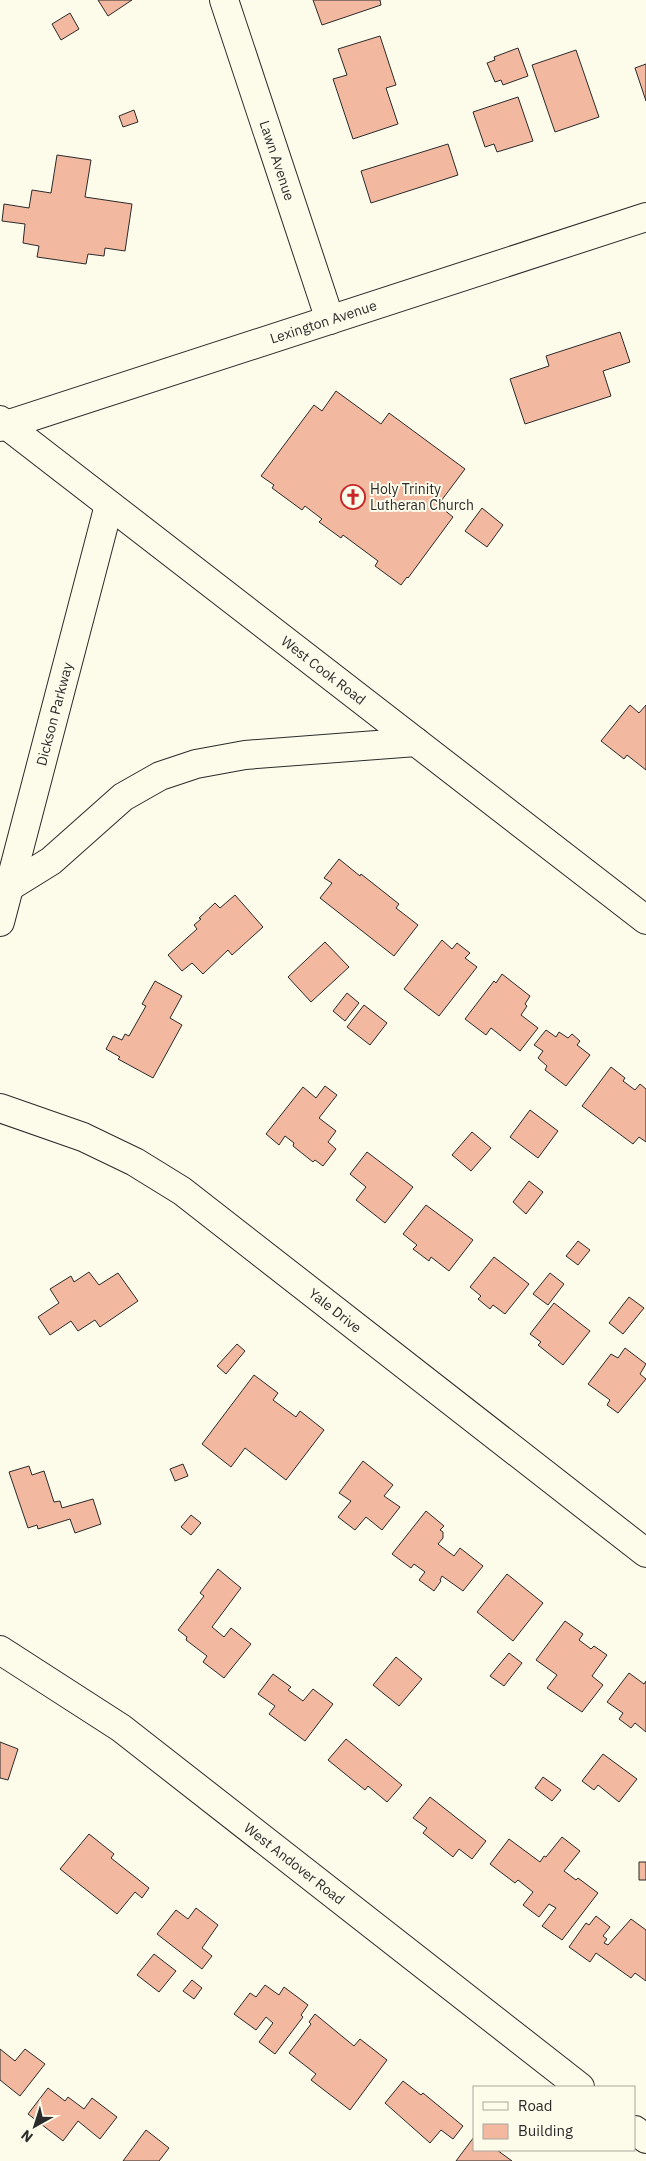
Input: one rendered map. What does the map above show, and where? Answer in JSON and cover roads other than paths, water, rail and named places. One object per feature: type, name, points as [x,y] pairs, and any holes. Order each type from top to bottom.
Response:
[{"type":"street","name":"Lawn Avenue","points":[[224,0],[330,320]]},
{"type":"street","name":"Lexington Avenue","points":[[2,424],[646,217]]},
{"type":"street","name":"West Cook Road","points":[[2,424],[646,920]]},
{"type":"street","name":"Dickson Parkway","points":[[0,922],[109,505]]},
{"type":"street","points":[[10,887],[51,861],[123,797],[160,776],[196,764],[245,755],[416,742]]},
{"type":"street","name":"Yale Drive","points":[[0,1108],[83,1137],[135,1162],[182,1191],[646,1553]]},
{"type":"street","name":"West Andover Road","points":[[0,1650],[121,1728],[579,2086]]},
{"type":"street","points":[[636,2131],[646,2139]]},
{"type":"place","name":"Holy Trinity Lutheran Church","points":[[353,497]]}]
